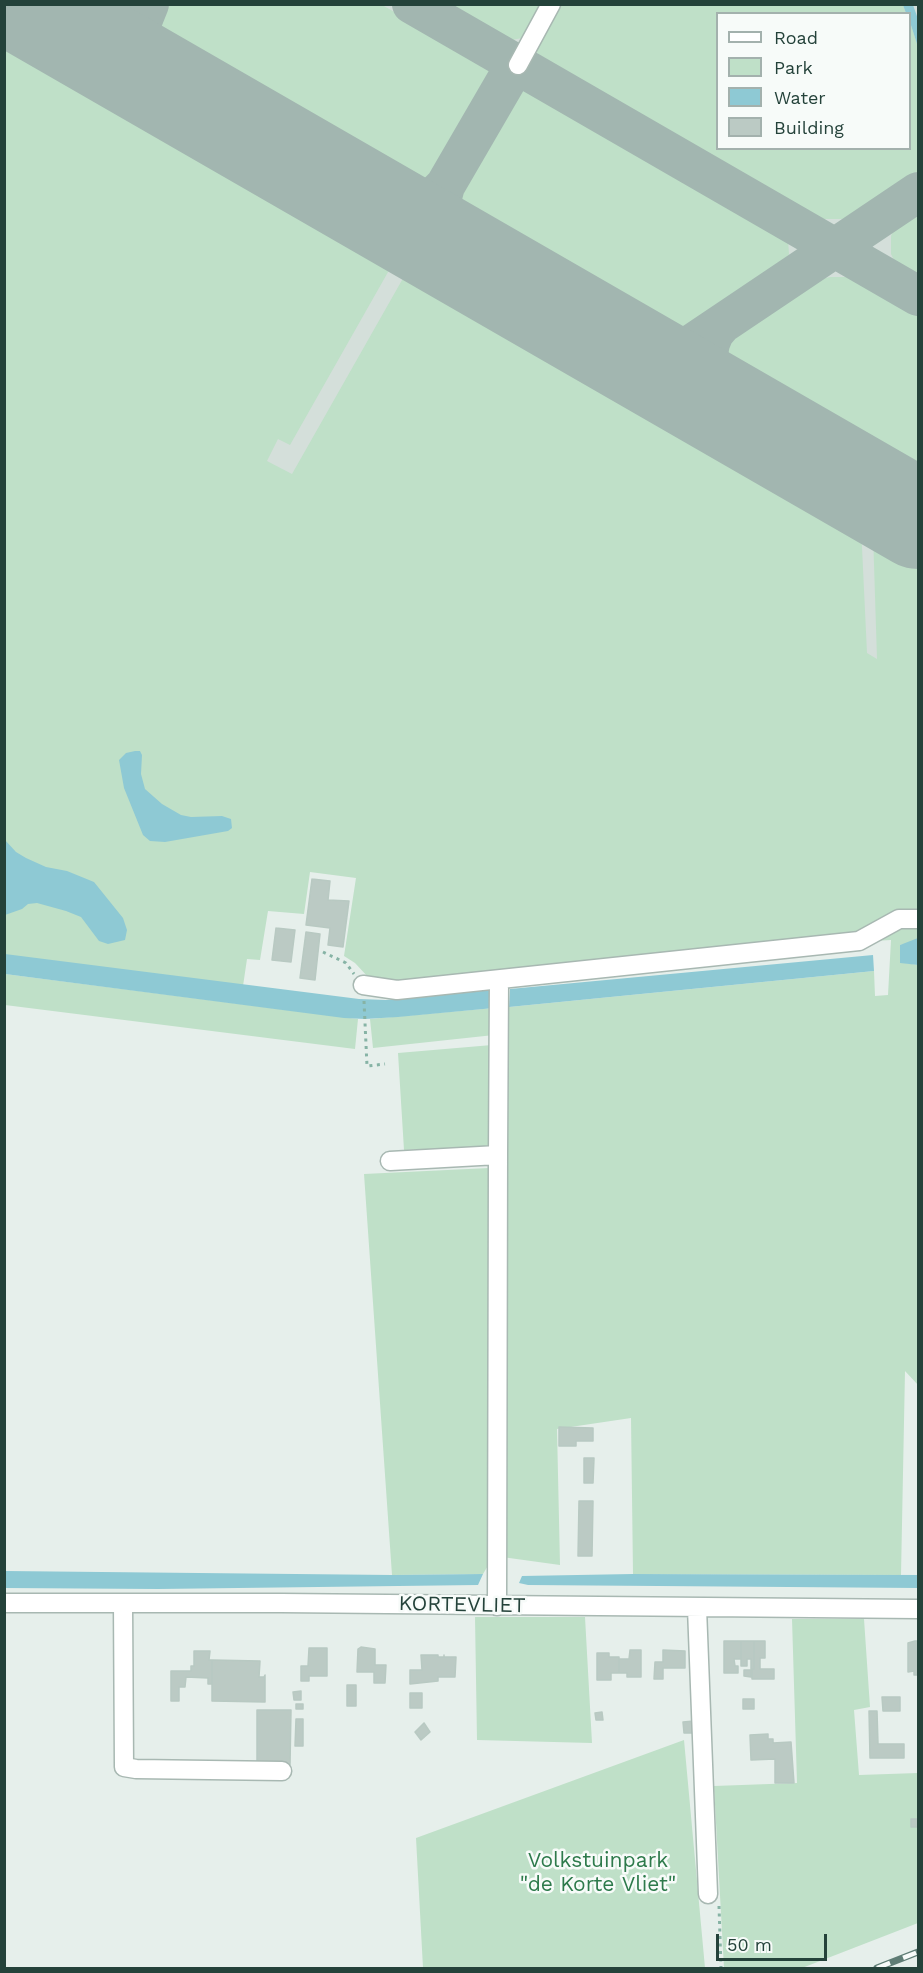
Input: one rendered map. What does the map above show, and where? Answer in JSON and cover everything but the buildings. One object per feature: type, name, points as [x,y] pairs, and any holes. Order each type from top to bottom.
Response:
[{"type":"street","points":[[518,65],[552,4]]},
{"type":"street","points":[[363,985],[397,990],[859,941],[899,919],[918,919]]},
{"type":"street","points":[[497,1606],[499,980]]},
{"type":"street","points":[[390,1161],[498,1155]]},
{"type":"street","name":"KORTEVLIET","points":[[4,1603],[918,1610]]},
{"type":"street","points":[[123,1603],[123,1767],[282,1771]]},
{"type":"street","points":[[697,1608],[708,1894]]},
{"type":"path","points":[[323,952],[346,963],[363,985],[367,1066],[385,1064]]},
{"type":"path","points":[[708,1894],[718,1903],[721,1968]]},
{"type":"shaded area","points":[[5,5],[918,5],[918,683],[5,486]]},
{"type":"green space","points":[[168,5],[382,5],[486,63],[493,71],[493,80],[437,180],[429,184],[410,185],[163,40],[159,22]]},
{"type":"green space","points":[[438,5],[541,5],[522,38],[507,41],[494,37]]},
{"type":"green space","points":[[556,5],[903,5],[906,12],[716,12],[716,150],[911,150],[911,25],[918,47],[918,176],[860,215],[842,219],[817,219],[806,215],[542,65],[537,52],[537,39]]},
{"type":"green space","points":[[5,35],[396,258],[290,445],[278,439],[267,461],[292,474],[410,266],[861,526],[867,653],[877,659],[873,533],[918,559],[918,942],[900,945],[900,962],[918,965],[918,1385],[905,1371],[901,1575],[633,1574],[631,1418],[557,1429],[560,1565],[502,1557],[509,1007],[874,971],[875,996],[888,995],[891,940],[713,950],[392,981],[368,977],[355,963],[344,956],[356,878],[310,872],[304,914],[268,911],[260,960],[247,959],[243,986],[5,963]]},
{"type":"green space","points":[[519,87],[532,89],[780,232],[788,240],[787,261],[781,268],[695,327],[681,333],[666,332],[460,213],[453,193],[513,90]]},
{"type":"green space","points":[[918,207],[918,280],[902,271],[896,264],[891,254],[891,236],[907,214]]},
{"type":"green space","points":[[830,277],[853,277],[918,312],[918,476],[742,375],[731,364],[727,352],[728,344],[733,335],[743,326],[797,289]]},
{"type":"green space","points":[[5,974],[358,1019],[355,1049],[5,1005]]},
{"type":"green space","points":[[494,1008],[494,1035],[373,1048],[370,1019]]},
{"type":"green space","points":[[492,1045],[494,1147],[404,1150],[398,1053]]},
{"type":"green space","points":[[489,1168],[492,1559],[483,1574],[392,1575],[364,1174]]},
{"type":"green space","points":[[475,1617],[585,1617],[592,1743],[477,1740]]},
{"type":"green space","points":[[792,1619],[864,1619],[870,1707],[854,1710],[859,1775],[918,1773],[918,1923],[802,1968],[724,1968],[714,1786],[797,1783]]},
{"type":"green space","name":"Volkstuinpark \"de Korte Vliet\"","points":[[684,1740],[705,1968],[423,1968],[416,1838]]},
{"type":"water","points":[[903,5],[913,5],[918,19],[918,47],[911,25],[911,12],[906,12]]},
{"type":"water","points":[[140,751],[142,755],[141,774],[145,789],[162,804],[181,815],[222,816],[231,819],[232,828],[228,831],[165,842],[150,841],[143,835],[124,788],[119,760],[126,753]]},
{"type":"water","points":[[5,840],[16,852],[26,858],[46,867],[67,871],[94,882],[123,918],[127,930],[125,940],[108,944],[99,941],[81,917],[37,903],[28,904],[22,909],[5,915]]},
{"type":"water","points":[[918,938],[918,965],[900,963],[900,945]]},
{"type":"water","points":[[5,954],[359,999],[386,1000],[489,990],[493,992],[494,1008],[398,1017],[344,1018],[5,974]]},
{"type":"water","points":[[873,955],[874,971],[509,1007],[510,989]]},
{"type":"water","points":[[5,1571],[483,1574],[478,1585],[158,1589],[5,1588]]},
{"type":"water","points":[[918,1575],[918,1588],[528,1585],[519,1583],[522,1576]]},
{"type":"taxiway","points":[[149,4],[139,29],[142,57],[152,73],[173,90]]},
{"type":"taxiway","points":[[412,4],[918,296]]},
{"type":"taxiway","points":[[64,28],[88,37],[107,37],[125,31],[145,12]]},
{"type":"taxiway","points":[[363,200],[395,210],[416,208],[432,199],[445,186],[506,81]]},
{"type":"taxiway","points":[[445,186],[439,217],[442,229],[454,248],[466,259]]},
{"type":"taxiway","points":[[625,350],[643,357],[654,358],[669,356],[683,350],[918,192]]},
{"type":"taxiway","points":[[720,326],[710,343],[708,377],[716,395],[733,412]]},
{"type":"runway","points":[[24,4],[918,519]]},
{"type":"railway","points":[[877,1968],[918,1952]]}]
